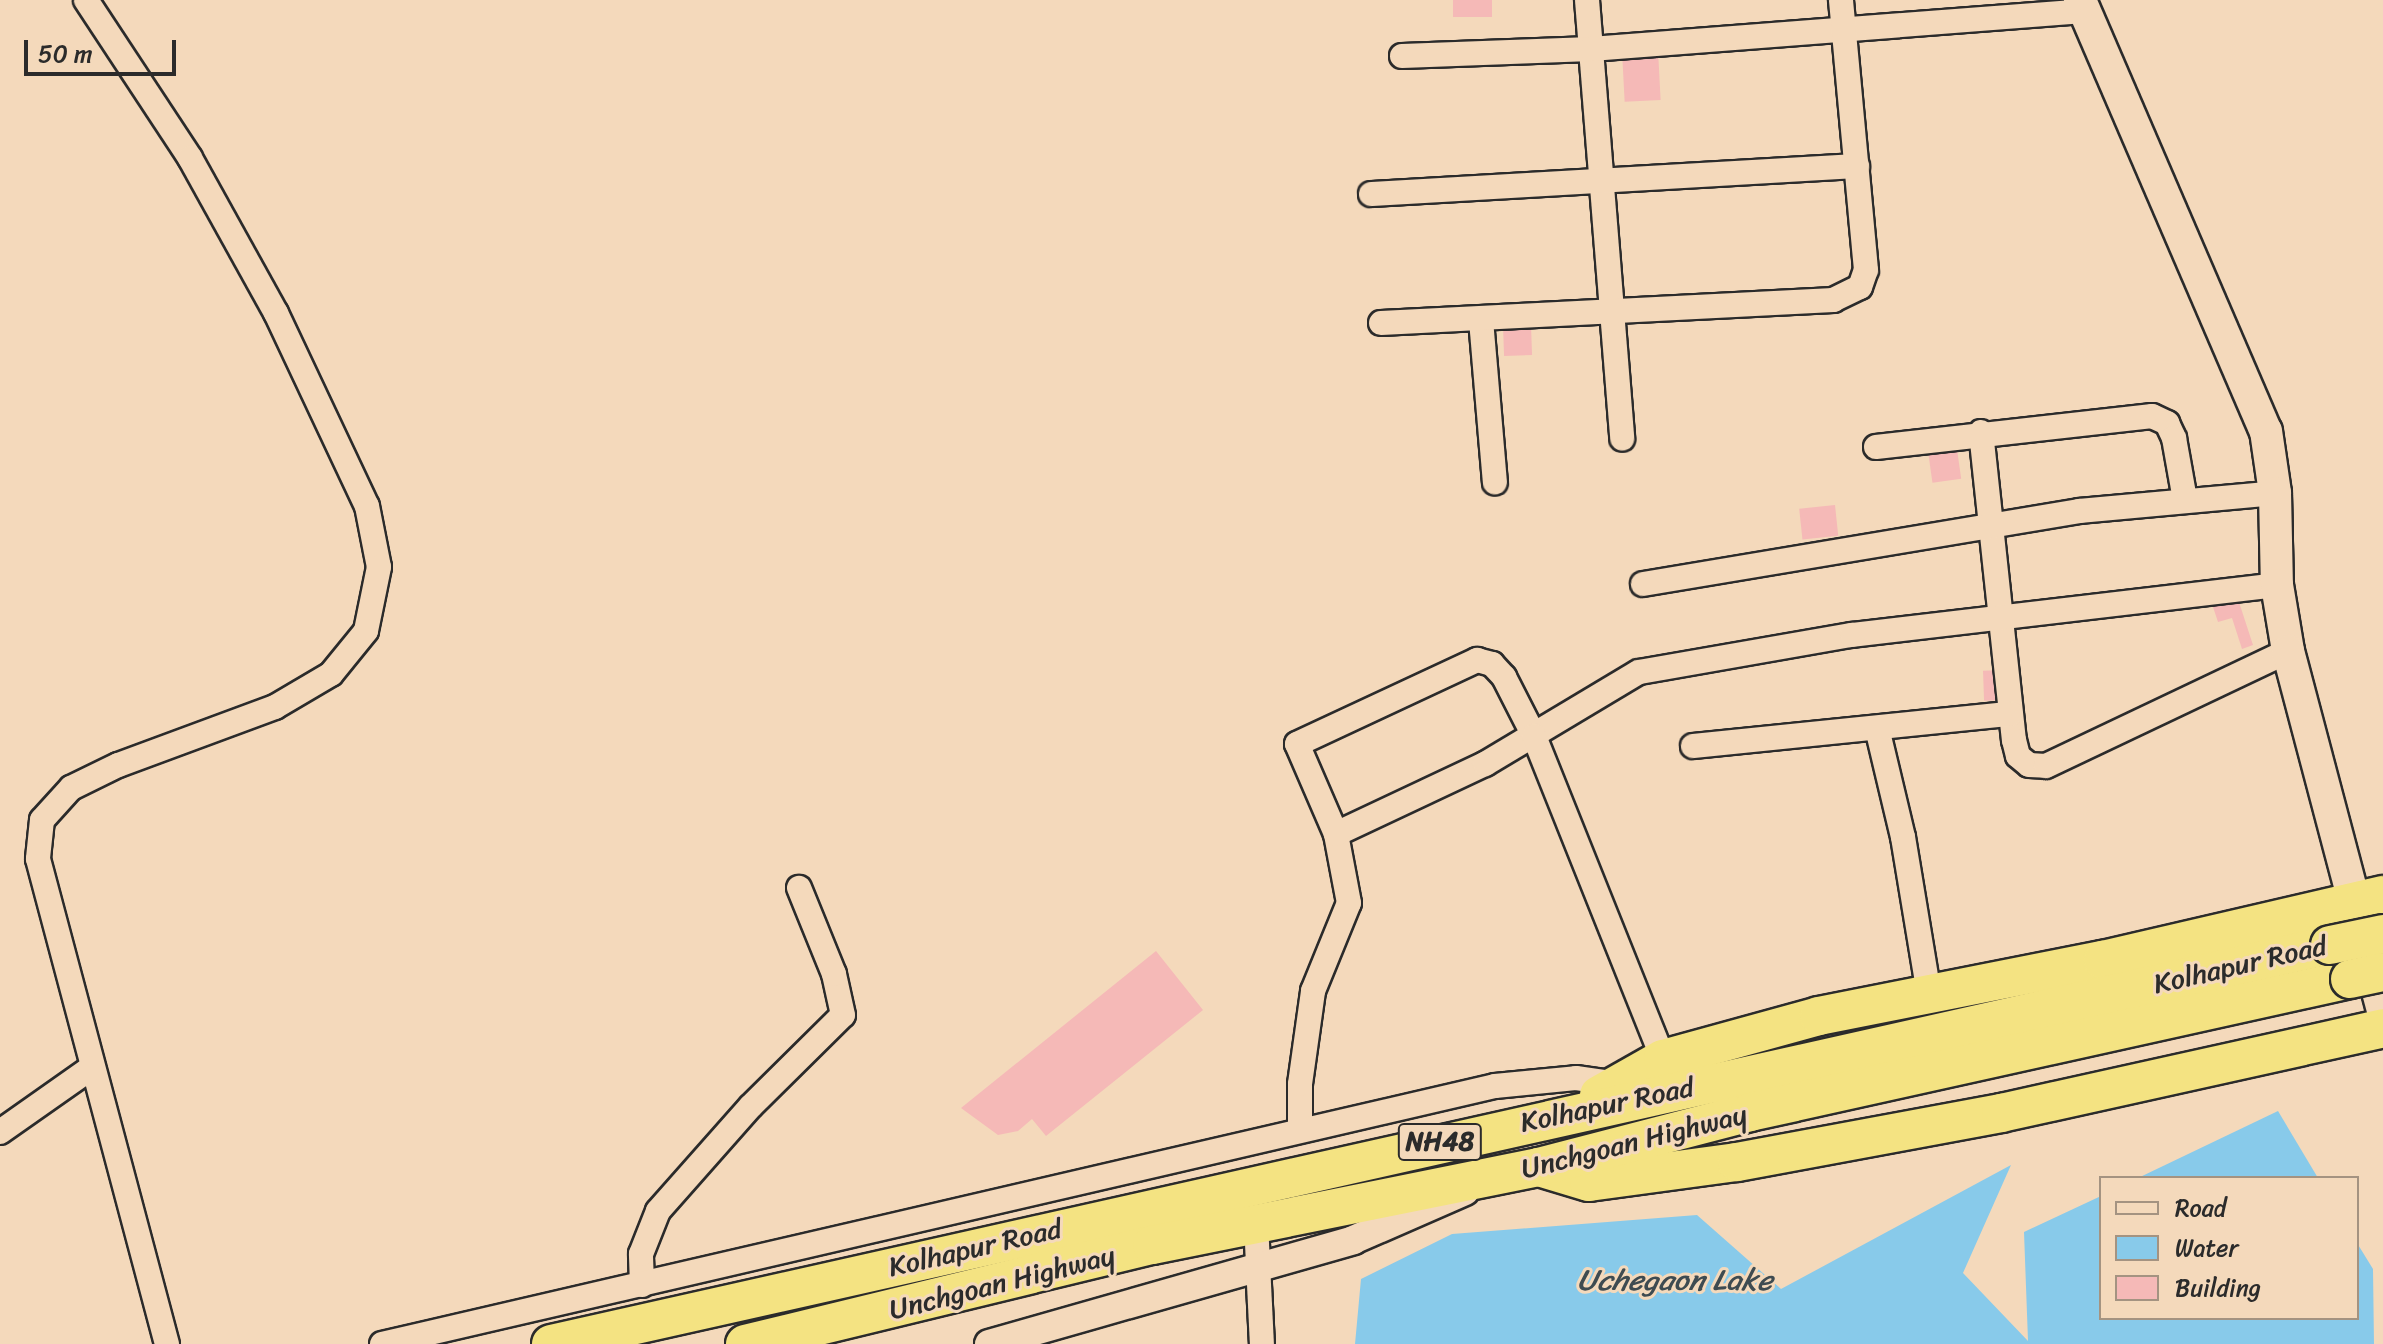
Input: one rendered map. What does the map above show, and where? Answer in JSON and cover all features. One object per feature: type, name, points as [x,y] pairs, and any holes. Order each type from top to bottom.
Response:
[{"type":"highway","points":[[1562,1116],[1663,1059],[1819,1016],[2368,898]]},
{"type":"highway","name":"Kolhapur Road","points":[[551,1344],[2383,934]]},
{"type":"highway","name":"Unchgoan Highway","points":[[745,1344],[1256,1223],[1539,1167],[1750,1112],[2366,975]]},
{"type":"highway","points":[[1539,1167],[1589,1182],[1737,1162],[2001,1113],[2383,1028]]},
{"type":"main road","points":[[2082,6],[2235,349],[2266,431],[2275,493],[2277,585],[2288,651],[2368,898],[2383,1010]]},
{"type":"street","points":[[86,0],[190,158],[276,313],[367,506],[379,567],[366,631],[331,674],[275,707],[118,765],[71,788],[42,820],[38,859],[91,1068],[167,1344]]},
{"type":"street","points":[[1587,0],[1616,311],[1622,439]]},
{"type":"street","points":[[1381,323],[1833,300],[1860,287],[1866,270],[1841,0]]},
{"type":"street","points":[[1402,56],[1591,49],[1843,30],[2082,6]]},
{"type":"street","points":[[1371,194],[1857,166]]},
{"type":"street","points":[[1481,320],[1495,482]]},
{"type":"street","points":[[1876,447],[1981,432],[2152,416],[2167,423],[2174,438],[2185,500]]},
{"type":"street","points":[[1981,432],[1989,526],[2003,620],[2010,714],[2018,756],[2029,765],[2046,766],[2288,651]]},
{"type":"street","points":[[1643,584],[1989,526],[2185,500],[2275,493]]},
{"type":"street","points":[[1336,834],[1534,736],[1639,672],[1852,635],[2003,620],[2277,585]]},
{"type":"street","points":[[1300,1128],[1300,1084],[1313,991],[1349,903],[1336,834],[1297,744],[1477,660],[1492,664],[1504,677],[1534,736],[1663,1059]]},
{"type":"street","points":[[1693,746],[2010,714]]},
{"type":"street","points":[[1877,728],[1903,837],[1929,994]]},
{"type":"street","points":[[642,1285],[644,1243],[658,1211],[751,1106],[843,1015],[834,974],[799,888]]},
{"type":"street","points":[[0,1132],[91,1068]]},
{"type":"street","points":[[382,1344],[1300,1128],[1495,1086],[1576,1078],[1618,1084]]},
{"type":"street","points":[[989,1344],[1353,1240],[1494,1177]]},
{"type":"street","points":[[1256,1223],[1262,1344]]},
{"type":"water","points":[[2278,1111],[2317,1176],[2142,1176]]},
{"type":"water","name":"Uchegaon Lake","points":[[2011,1165],[1963,1273],[2028,1341],[2024,1232],[2099,1197],[2099,1320],[2359,1320],[2359,1246],[2373,1269],[2374,1344],[1355,1344],[1361,1279],[1452,1234],[1697,1215],[1781,1289]]},
{"type":"building","points":[[1453,0],[1492,0],[1492,17],[1453,17]]},
{"type":"building","points":[[1658,50],[1661,100],[1625,102],[1622,52]]},
{"type":"building","points":[[1531,325],[1532,355],[1504,356],[1503,326]]},
{"type":"building","points":[[1957,449],[1961,479],[1932,483],[1928,453]]},
{"type":"building","points":[[1835,505],[1838,536],[1802,540],[1799,509]]},
{"type":"building","points":[[2237,596],[2253,645],[2242,649],[2232,618],[2218,622],[2212,604]]},
{"type":"building","points":[[2004,670],[2005,700],[1984,701],[1983,671]]},
{"type":"building","points":[[1156,951],[1203,1010],[1046,1136],[1032,1119],[1018,1131],[998,1135],[961,1108]]}]
